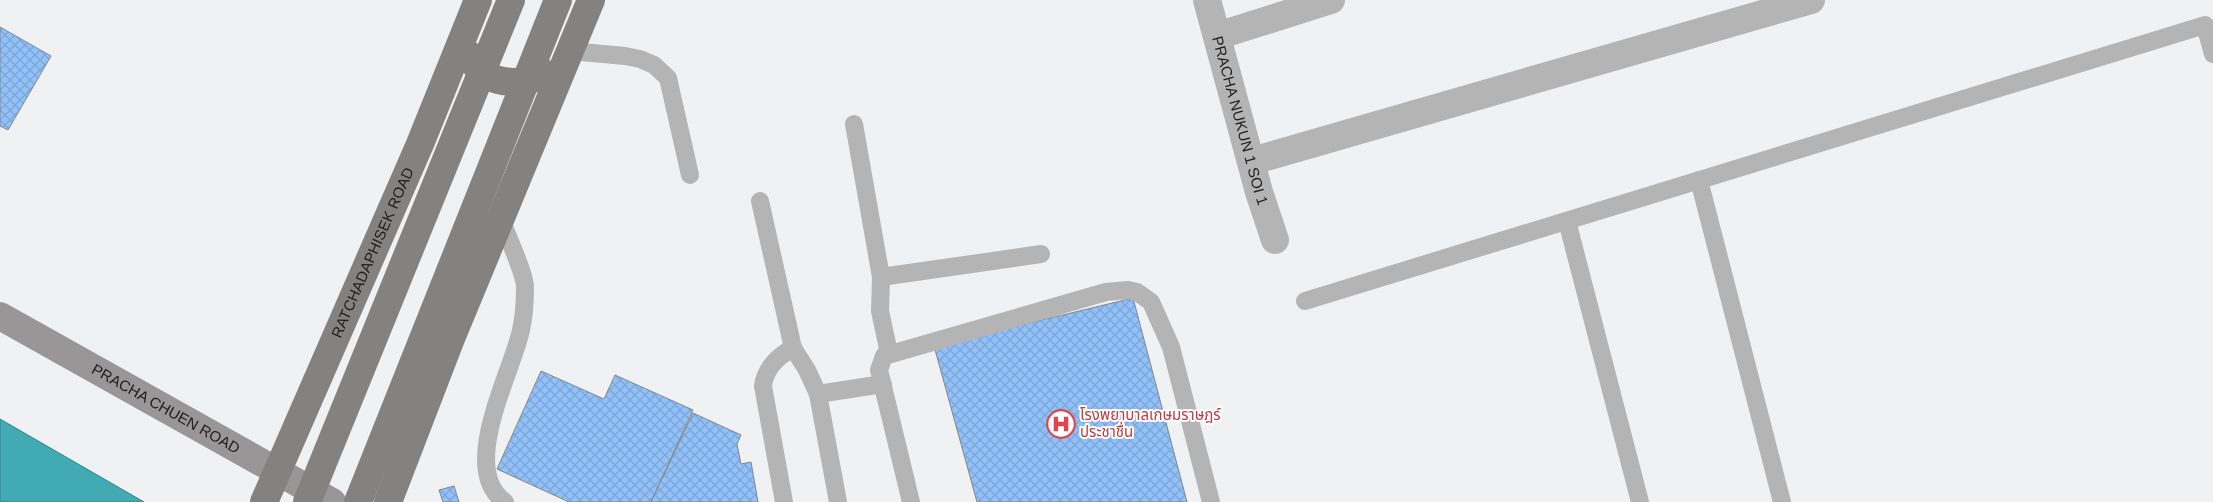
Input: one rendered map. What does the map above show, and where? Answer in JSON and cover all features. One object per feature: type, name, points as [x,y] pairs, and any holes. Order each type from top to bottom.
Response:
[{"type":"main road","name":"RATCHADAPHISEK ROAD","points":[[307,502],[511,0]]},
{"type":"main road","points":[[358,502],[558,0]]},
{"type":"main road","points":[[388,502],[450,341],[591,0]]},
{"type":"main road","name":"RATCHADAPHISEK ROAD","points":[[264,502],[420,144],[476,4]]},
{"type":"main road","points":[[476,4],[467,53],[483,73],[507,82],[536,79],[569,53]]},
{"type":"main road","name":"PRACHA CHUEN ROAD","points":[[0,316],[332,502]]},
{"type":"street","name":"PRACHA NUKUN 1 SOI 1","points":[[1207,0],[1252,160],[1259,192],[1274,240]]},
{"type":"street","points":[[1217,36],[1331,0]]},
{"type":"street","points":[[1252,160],[1811,0]]},
{"type":"lane","points":[[1306,301],[2205,25],[2213,54]]},
{"type":"lane","points":[[569,53],[640,59],[654,65],[668,78],[690,175]]},
{"type":"lane","points":[[854,124],[881,276],[880,311],[889,353]]},
{"type":"lane","points":[[1700,180],[1782,502]]},
{"type":"lane","points":[[760,201],[793,348],[807,370],[818,394],[838,502]]},
{"type":"lane","points":[[501,220],[526,285],[522,330],[499,398],[486,452],[487,474],[493,492],[505,502]]},
{"type":"lane","points":[[1567,221],[1640,502]]},
{"type":"lane","points":[[881,276],[1041,254]]},
{"type":"lane","points":[[911,502],[884,384],[879,370],[884,356],[1106,292],[1128,290],[1137,292],[1151,302],[1171,347],[1210,502]]},
{"type":"lane","points":[[784,502],[763,386],[764,378],[772,364],[783,353],[793,348]]},
{"type":"lane","points":[[818,394],[884,384]]},
{"type":"water","points":[[0,419],[144,502],[0,502]]},
{"type":"building","points":[[0,27],[51,56],[8,130],[0,126]]},
{"type":"building","name":"โรงพยาบาลเกษมราษฎร์ ประชาชื่น","points":[[1133,298],[1187,502],[977,502],[934,346]]},
{"type":"building","points":[[541,371],[604,399],[615,375],[693,410],[651,502],[569,502],[497,469]]},
{"type":"building","points":[[693,413],[741,435],[737,444],[741,464],[751,462],[758,502],[651,502]]},
{"type":"building","points":[[454,486],[459,502],[443,502],[439,490]]},
{"type":"place","name":"โรงพยาบาลเกษมราษฎร์ ประชาชื่น","points":[[1061,424]]}]
